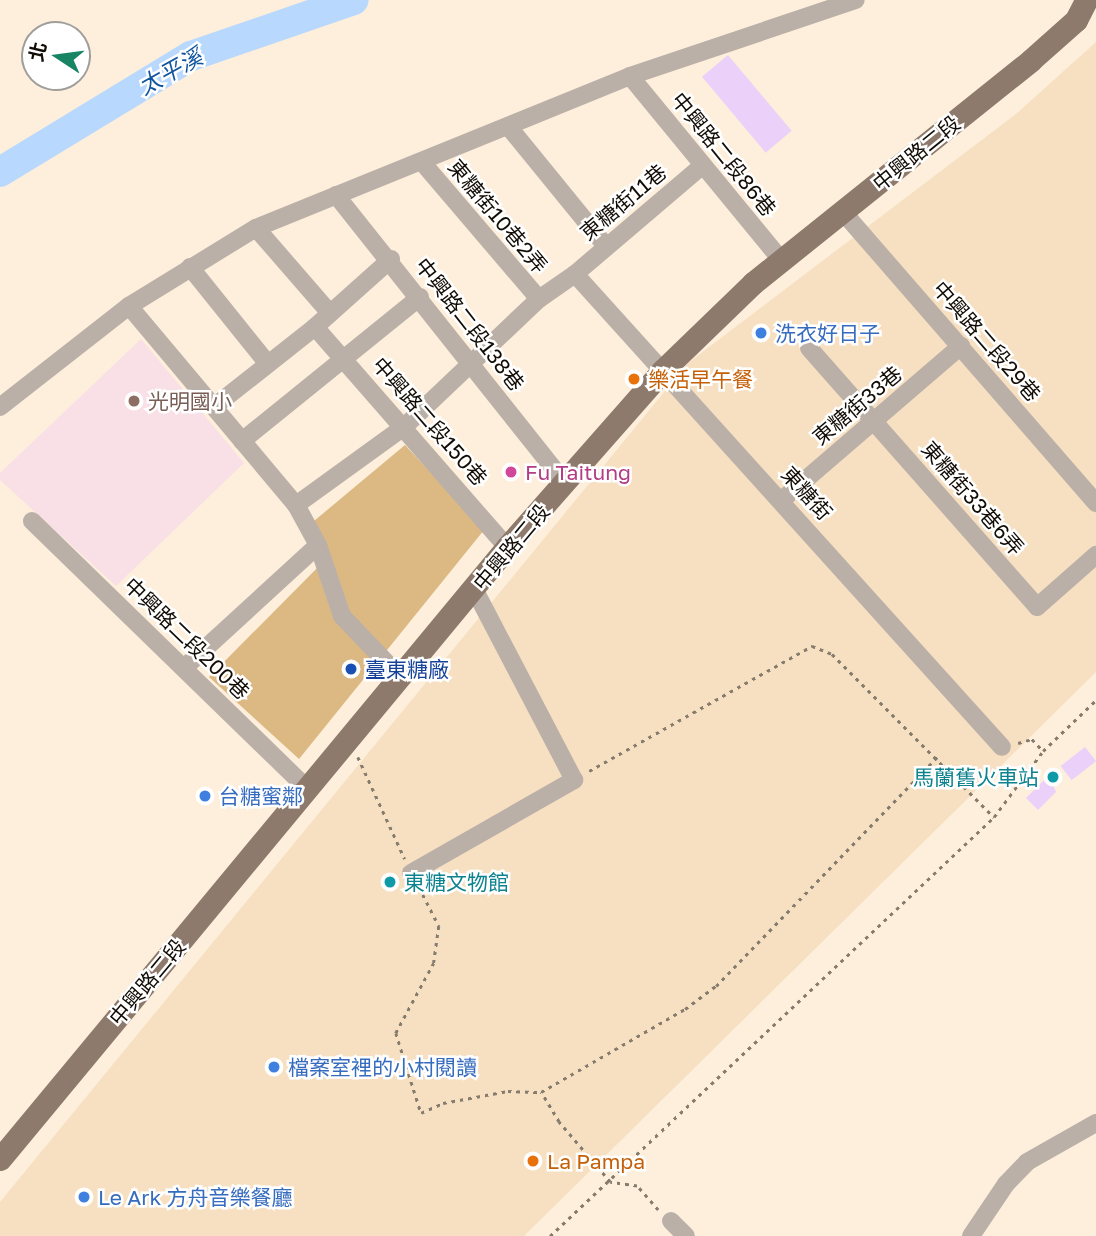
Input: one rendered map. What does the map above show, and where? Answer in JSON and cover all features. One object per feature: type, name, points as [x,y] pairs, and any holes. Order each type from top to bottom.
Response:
[{"type":"main road","name":"中興路二段","points":[[0,1159],[351,740],[400,677],[475,590],[507,547],[662,371],[753,283],[1031,60],[1076,20],[1086,0]]},
{"type":"street","points":[[0,407],[129,306],[257,228],[630,76],[856,0]]},
{"type":"street","name":"中興路二段86巷","points":[[630,76],[782,261]]},
{"type":"street","points":[[508,126],[606,245]]},
{"type":"street","name":"東糖街10巷2弄","points":[[422,162],[539,299]]},
{"type":"street","name":"東糖街11巷","points":[[296,505],[405,426],[539,299],[575,274],[702,166]]},
{"type":"street","name":"中興路二段138巷","points":[[336,195],[391,259],[565,484]]},
{"type":"street","name":"中興路二段29巷","points":[[843,212],[1096,503]]},
{"type":"street","points":[[257,228],[330,313]]},
{"type":"street","points":[[215,406],[315,327],[391,259]]},
{"type":"street","points":[[190,267],[268,364]]},
{"type":"street","name":"東糖街","points":[[575,274],[783,499],[1002,747]]},
{"type":"street","points":[[242,441],[420,297]]},
{"type":"street","points":[[129,306],[296,505],[318,545],[342,616],[400,677]]},
{"type":"street","name":"中興路二段150巷","points":[[315,327],[405,426],[507,547]]},
{"type":"street","name":"東糖街33巷","points":[[783,499],[961,346]]},
{"type":"street","name":"東糖街33巷6弄","points":[[809,348],[1037,607],[1096,555]]},
{"type":"street","name":"中興路二段200巷","points":[[32,521],[309,790]]},
{"type":"street","points":[[185,667],[318,545]]},
{"type":"street","points":[[411,873],[574,780],[475,590]]},
{"type":"street","points":[[971,1236],[1027,1162],[1096,1123]]},
{"type":"street","points":[[671,1222],[686,1236]]},
{"type":"path","points":[[574,780],[811,646],[832,654],[939,757],[994,817]]},
{"type":"path","points":[[550,1236],[994,817],[1043,751],[1096,700]]},
{"type":"path","points":[[1002,747],[1032,739],[1043,751]]},
{"type":"path","points":[[351,740],[411,873],[439,926],[434,963],[396,1033],[421,1113],[443,1103],[508,1091],[541,1092],[685,1009],[716,986],[939,757]]},
{"type":"path","points":[[541,1092],[559,1122],[610,1182],[637,1186],[671,1222]]},
{"type":"shaded area","points":[[1096,42],[1096,672],[524,1236],[0,1236],[0,1202],[688,363],[1016,114]]},
{"type":"shaded area","name":"光明國小","points":[[141,339],[244,463],[116,586],[0,480],[0,473]]},
{"type":"shaded area","points":[[405,445],[484,530],[299,759],[209,677],[330,555],[314,521]]},
{"type":"building","points":[[728,55],[792,131],[766,153],[702,77]]},
{"type":"building","points":[[1085,747],[1096,761],[1072,780],[1061,766]]},
{"type":"building","points":[[1049,775],[1056,792],[1038,810],[1026,798]]},
{"type":"waterway","name":"太平溪","points":[[0,172],[191,56],[354,0]]},
{"type":"place","name":"洗衣好日子","points":[[761,333]]},
{"type":"place","name":"樂活早午餐","points":[[634,379]]},
{"type":"place","name":"光明國小","points":[[134,401]]},
{"type":"place","name":"Fu Taitung","points":[[511,472]]},
{"type":"place","name":"臺東糖廠","points":[[351,669]]},
{"type":"place","name":"馬蘭舊火車站","points":[[1053,777]]},
{"type":"place","name":"台糖蜜鄰","points":[[205,796]]},
{"type":"place","name":"東糖文物館","points":[[390,882]]},
{"type":"place","name":"檔案室裡的小村閱讀","points":[[274,1067]]},
{"type":"place","name":"La Pampa","points":[[533,1161]]},
{"type":"place","name":"Le Ark 方舟音樂餐廳","points":[[84,1197]]}]
